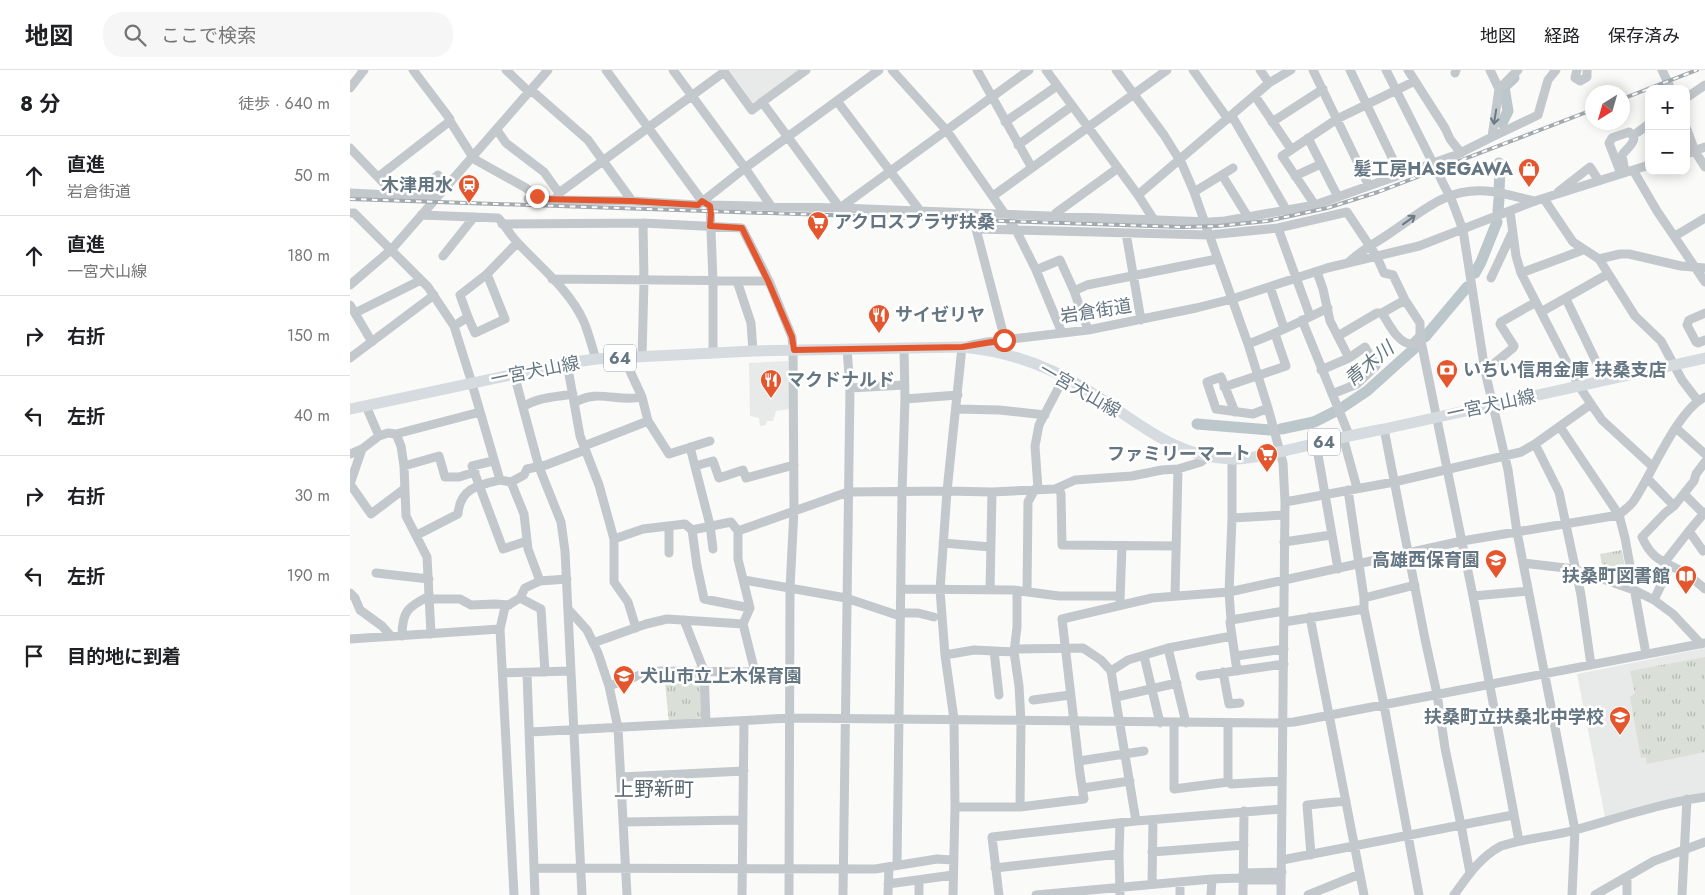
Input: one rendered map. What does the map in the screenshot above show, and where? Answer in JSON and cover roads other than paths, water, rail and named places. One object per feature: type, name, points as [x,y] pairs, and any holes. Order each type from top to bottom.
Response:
[{"type":"main road","name":"一宮犬山線","points":[[350,409],[567,363],[596,359],[753,351],[962,347],[986,349],[1046,368],[1068,378],[1171,445],[1189,452],[1209,456],[1244,459],[1705,358]]},
{"type":"street","points":[[350,88],[364,70]]},
{"type":"street","points":[[413,70],[450,119],[472,157],[526,188],[540,199]]},
{"type":"street","points":[[506,70],[526,90],[531,90],[588,140],[632,201]]},
{"type":"street","points":[[350,284],[392,249],[548,70]]},
{"type":"street","points":[[606,70],[706,203],[711,214],[713,353]]},
{"type":"street","points":[[673,70],[771,206]]},
{"type":"street","points":[[557,197],[692,97],[723,71],[752,110],[806,70]]},
{"type":"street","points":[[706,203],[745,168],[879,70]]},
{"type":"street","points":[[892,70],[946,131],[1016,230],[1036,270],[1062,333]]},
{"type":"street","points":[[977,70],[1032,168]]},
{"type":"street","points":[[840,208],[1029,70]]},
{"type":"street","points":[[1046,70],[1138,195],[1154,220]]},
{"type":"street","points":[[1116,70],[1180,160],[1194,192],[1259,376],[1283,463],[1285,515],[1281,895]]},
{"type":"street","points":[[993,196],[1167,70]]},
{"type":"street","points":[[1193,70],[1230,117],[1287,211]]},
{"type":"street","points":[[1260,70],[1270,83]]},
{"type":"street","points":[[1138,195],[1270,83],[1291,70]]},
{"type":"street","points":[[1313,70],[1369,186]]},
{"type":"street","points":[[1350,70],[1400,174]]},
{"type":"street","points":[[1386,70],[1449,195],[1463,230],[1485,371],[1508,470],[1517,532],[1575,830],[1572,895]]},
{"type":"street","points":[[1408,70],[1446,128],[1450,139],[1461,153]]},
{"type":"street","points":[[1490,70],[1499,89],[1492,137]]},
{"type":"street","points":[[1499,89],[1518,70]]},
{"type":"street","points":[[528,199],[557,197],[698,205],[706,203],[1006,215],[1225,221],[1315,205],[1461,153],[1538,115],[1548,80],[1556,70]]},
{"type":"street","points":[[1576,70],[1575,78],[1580,81],[1588,76],[1587,70]]},
{"type":"street","points":[[1662,70],[1669,85]]},
{"type":"street","points":[[1315,205],[1282,156],[1337,119],[1415,81]]},
{"type":"street","points":[[1690,95],[1705,85]]},
{"type":"street","points":[[1005,122],[1057,86]]},
{"type":"street","points":[[1272,122],[1322,89]]},
{"type":"street","points":[[1256,96],[1291,149]]},
{"type":"street","points":[[837,101],[921,212]]},
{"type":"street","points":[[762,102],[789,136],[840,208]]},
{"type":"street","points":[[1018,145],[1072,106]]},
{"type":"street","points":[[378,177],[450,121]]},
{"type":"street","points":[[1638,132],[1645,127]]},
{"type":"street","points":[[496,130],[506,143],[544,172],[557,197]]},
{"type":"street","points":[[1687,130],[1691,152],[1705,167]]},
{"type":"street","points":[[1627,172],[1621,157],[1633,141],[1634,138],[1631,132],[1611,139],[1609,145],[1627,172],[1700,268],[1705,282]]},
{"type":"street","points":[[1308,138],[1338,197]]},
{"type":"street","points":[[1612,149],[1619,152],[1628,147]]},
{"type":"street","points":[[1691,152],[1705,147]]},
{"type":"street","points":[[350,148],[394,194]]},
{"type":"street","points":[[1295,176],[1320,164]]},
{"type":"street","points":[[1349,262],[1419,246],[1539,200],[1645,166]]},
{"type":"street","points":[[1553,196],[1590,167],[1599,181]]},
{"type":"street","points":[[1054,216],[1118,168]]},
{"type":"street","points":[[1194,192],[1233,168]]},
{"type":"street","points":[[412,196],[438,175],[446,185]]},
{"type":"street","points":[[1222,175],[1248,216]]},
{"type":"street","points":[[901,589],[1017,591],[1120,601],[1229,592],[1358,565],[1408,552],[1619,515],[1632,503],[1676,428],[1701,399],[1682,380],[1661,341],[1635,316],[1598,259],[1573,242],[1539,200],[1487,191],[1469,191],[1449,195],[1362,250],[1349,262]]},
{"type":"street","points":[[350,192],[437,197]]},
{"type":"street","points":[[1004,340],[976,229],[1209,235],[1278,228],[1347,212],[1377,257],[1384,274],[1393,276],[1405,300],[1420,323],[1420,336],[1473,596],[1519,841]]},
{"type":"street","points":[[1510,212],[1516,256],[1522,273],[1579,386],[1602,420],[1653,467]]},
{"type":"street","points":[[350,213],[354,213],[421,280],[434,295],[454,326],[500,480]]},
{"type":"street","points":[[421,215],[498,218],[517,243],[567,295],[584,320],[596,359]]},
{"type":"street","points":[[442,256],[474,217]]},
{"type":"street","points":[[1675,236],[1705,218]]},
{"type":"street","points":[[502,224],[643,224],[742,228],[768,281],[792,337],[795,406],[794,510],[790,588],[789,895]]},
{"type":"street","points":[[642,357],[643,224]]},
{"type":"street","points":[[1278,228],[1310,316]]},
{"type":"street","points":[[1491,278],[1512,232]]},
{"type":"street","points":[[1126,233],[1141,320]]},
{"type":"street","points":[[488,274],[505,319],[475,333],[460,295],[488,274],[517,243]]},
{"type":"street","points":[[1522,273],[1583,250]]},
{"type":"street","points":[[1598,259],[1629,254],[1700,268]]},
{"type":"street","points":[[1074,291],[1087,285],[1217,259]]},
{"type":"street","points":[[1036,270],[1060,260],[1088,330]]},
{"type":"street","name":"岩倉街道","points":[[962,347],[1088,330],[1141,320],[1232,298],[1349,262]]},
{"type":"street","points":[[1317,272],[1330,321],[1349,358]]},
{"type":"street","points":[[1541,312],[1608,274]]},
{"type":"street","points":[[552,279],[768,281]]},
{"type":"street","points":[[355,313],[421,280]]},
{"type":"street","points":[[737,281],[751,323],[753,351]]},
{"type":"street","points":[[1270,287],[1284,328]]},
{"type":"street","points":[[350,358],[434,295]]},
{"type":"street","points":[[1566,299],[1605,380]]},
{"type":"street","points":[[1338,336],[1377,313],[1382,313],[1405,300]]},
{"type":"street","points":[[1485,371],[1514,346],[1500,324],[1501,322],[1536,302]]},
{"type":"street","points":[[350,304],[372,342]]},
{"type":"street","points":[[1248,344],[1275,334],[1328,308]]},
{"type":"street","points":[[1382,313],[1394,332],[1406,343],[1412,344],[1420,336]]},
{"type":"street","points":[[1705,313],[1689,320],[1687,325],[1696,342],[1705,340]]},
{"type":"street","points":[[454,326],[468,317]]},
{"type":"street","points":[[1302,320],[1332,394],[1346,436],[1364,609],[1384,705],[1419,895]]},
{"type":"street","points":[[1224,387],[1286,366],[1275,334]]},
{"type":"street","points":[[952,895],[955,807],[954,719],[940,590],[947,491],[962,347]]},
{"type":"street","points":[[1322,370],[1349,358],[1365,347],[1376,366],[1357,384],[1332,394]]},
{"type":"street","points":[[843,895],[850,388],[847,348]]},
{"type":"street","points":[[888,895],[888,884],[893,866],[899,719],[905,399],[904,348]]},
{"type":"street","points":[[624,358],[642,397],[648,422],[669,454],[710,440]]},
{"type":"street","points":[[567,363],[580,436],[599,485],[614,539],[614,582],[628,602],[636,628]]},
{"type":"street","points":[[514,374],[539,467],[561,522],[567,579],[582,895]]},
{"type":"street","points":[[1235,412],[1221,377],[1207,382],[1216,409],[1235,412],[1254,414],[1268,408]]},
{"type":"street","points":[[1027,592],[1028,502],[1036,489],[1036,446],[1039,425],[1061,383],[1068,378]]},
{"type":"street","points":[[850,388],[904,385]]},
{"type":"street","points":[[905,399],[958,395]]},
{"type":"street","points":[[523,407],[540,398],[574,399],[612,396],[631,400],[642,397]]},
{"type":"street","points":[[1285,502],[1394,482],[1521,452],[1591,404]]},
{"type":"street","points":[[366,406],[379,436]]},
{"type":"street","points":[[957,409],[999,410],[1045,415]]},
{"type":"street","points":[[350,454],[362,449],[379,436],[388,433],[396,434],[480,412]]},
{"type":"street","points":[[416,535],[458,514],[459,506],[465,494],[479,485],[500,480],[511,482],[524,475],[527,469],[539,467],[648,422]]},
{"type":"street","points":[[1560,427],[1619,515],[1625,538],[1646,654]]},
{"type":"street","points":[[1676,428],[1705,454]]},
{"type":"street","points":[[1384,429],[1437,694],[1445,748],[1470,873]]},
{"type":"street","points":[[396,434],[401,446],[404,466],[406,516],[427,557],[431,634]]},
{"type":"street","points":[[1316,444],[1338,569]]},
{"type":"street","points":[[1535,444],[1559,492],[1581,595],[1591,665]]},
{"type":"street","points":[[690,447],[710,525],[713,548]]},
{"type":"street","points":[[362,449],[350,484],[371,514],[404,489]]},
{"type":"street","points":[[404,466],[439,456],[445,477],[459,477],[475,472]]},
{"type":"street","points":[[738,531],[848,492],[1048,490],[1059,488],[1075,480],[1132,476],[1178,469],[1201,462],[1209,456]]},
{"type":"street","points":[[1232,459],[1229,592],[1237,671]]},
{"type":"street","points":[[493,461],[472,466],[503,549],[527,540]]},
{"type":"street","points":[[695,466],[713,461],[719,478],[743,470],[746,478],[794,465]]},
{"type":"street","points":[[1625,538],[1642,537],[1674,506],[1694,481],[1696,474],[1705,462]]},
{"type":"street","points":[[1175,596],[1178,469]]},
{"type":"street","points":[[1647,478],[1674,506]]},
{"type":"street","points":[[511,482],[524,514],[528,549],[540,581]]},
{"type":"street","points":[[1059,488],[1061,494],[1062,545],[1176,546]]},
{"type":"street","points":[[990,590],[992,492]]},
{"type":"street","points":[[1654,600],[1667,565],[1689,531],[1704,513],[1684,494]]},
{"type":"street","points":[[1232,518],[1285,515]]},
{"type":"street","points":[[692,530],[730,522],[738,531],[738,559],[750,608],[744,624],[755,672]]},
{"type":"street","points":[[614,539],[637,531],[685,524],[692,530],[704,599],[750,608]]},
{"type":"street","points":[[669,526],[669,552]]},
{"type":"street","points":[[1689,531],[1703,551],[1705,550]]},
{"type":"street","points":[[1284,542],[1331,536]]},
{"type":"street","points":[[1642,537],[1648,550],[1667,565],[1684,573],[1705,589]]},
{"type":"street","points":[[943,543],[991,547]]},
{"type":"street","points":[[1120,601],[1122,546]]},
{"type":"street","points":[[1523,563],[1574,569],[1634,590],[1654,600],[1674,614],[1703,643]]},
{"type":"street","points":[[376,573],[429,579]]},
{"type":"street","points":[[514,895],[504,673],[500,629],[506,607],[520,598],[525,588],[540,581],[567,579]]},
{"type":"street","points":[[744,580],[846,598],[900,615],[918,614],[934,617]]},
{"type":"street","points":[[1364,598],[1414,585]]},
{"type":"street","points":[[1473,596],[1528,590]]},
{"type":"street","points":[[1017,591],[1017,627],[1014,652],[1019,686],[1021,722],[1020,807]]},
{"type":"street","points":[[350,593],[355,598],[360,610],[382,626],[391,636]]},
{"type":"street","points":[[402,636],[404,617],[417,602],[429,597],[460,599],[471,605],[509,605]]},
{"type":"street","points":[[520,598],[541,609],[545,672]]},
{"type":"street","points":[[955,807],[1020,807],[1084,798],[1073,722],[1062,619],[1120,601]]},
{"type":"street","points":[[568,609],[587,630],[593,643],[609,686],[618,728],[628,895]]},
{"type":"street","points":[[1284,622],[1364,609]]},
{"type":"street","points":[[1232,620],[1284,611]]},
{"type":"street","points":[[1310,617],[1364,895]]},
{"type":"street","points":[[593,643],[666,619],[744,624]]},
{"type":"street","points":[[684,620],[704,671],[706,722]]},
{"type":"street","points":[[350,639],[500,629]]},
{"type":"street","points":[[1111,671],[1128,660],[1168,648],[1232,636]]},
{"type":"street","points":[[530,732],[790,718],[954,719],[1021,722],[1283,723],[1703,643]]},
{"type":"street","points":[[946,655],[974,650],[1014,652],[1017,649],[1083,648],[1101,660],[1111,671],[1136,821]]},
{"type":"street","points":[[1168,648],[1186,723]]},
{"type":"street","points":[[1236,656],[1284,649]]},
{"type":"street","points":[[994,651],[999,695]]},
{"type":"street","points":[[1144,656],[1160,723]]},
{"type":"street","points":[[1200,676],[1284,664]]},
{"type":"street","points":[[504,673],[571,671]]},
{"type":"street","points":[[609,686],[642,674],[660,671],[755,672],[790,675]]},
{"type":"street","points":[[1223,672],[1230,704],[1240,703]]},
{"type":"street","points":[[527,673],[535,895]]},
{"type":"street","points":[[1116,698],[1177,683]]},
{"type":"street","points":[[1033,700],[1070,695]]},
{"type":"street","points":[[742,895],[744,721]]},
{"type":"street","points":[[1174,723],[1174,789],[1228,782],[1231,784],[1282,781]]},
{"type":"street","points":[[1228,724],[1228,782]]},
{"type":"street","points":[[1079,762],[1144,751]]},
{"type":"street","points":[[621,777],[744,771]]},
{"type":"street","points":[[1083,788],[1130,781]]},
{"type":"street","points":[[1454,895],[1470,873],[1492,850],[1500,846],[1575,830],[1602,821],[1705,796]]},
{"type":"street","points":[[1682,895],[1686,849],[1687,799]]},
{"type":"street","points":[[1311,855],[1307,805],[1346,801]]},
{"type":"street","points":[[999,895],[992,837],[1136,821],[1282,809]]},
{"type":"street","points":[[1243,895],[1244,812]]},
{"type":"street","points":[[1282,860],[1513,815]]},
{"type":"street","points":[[624,822],[743,820]]},
{"type":"street","points":[[1152,884],[1153,820]]},
{"type":"street","points":[[1120,823],[1120,891]]},
{"type":"street","points":[[1596,895],[1654,862],[1705,842]]},
{"type":"street","points":[[1152,852],[1244,845]]},
{"type":"street","points":[[995,868],[1119,854]]},
{"type":"street","points":[[534,868],[843,869],[875,868],[937,859],[953,860]]},
{"type":"street","points":[[1308,895],[1360,874]]},
{"type":"street","points":[[888,884],[953,875]]},
{"type":"street","points":[[1036,895],[1120,891],[1152,884],[1239,878],[1244,876],[1281,876]]},
{"type":"street","points":[[1627,877],[1627,895]]},
{"type":"street","points":[[1211,895],[1212,879]]},
{"type":"street","points":[[918,895],[919,881]]},
{"type":"street","points":[[1180,882],[1180,895]]},
{"type":"waterway","name":"青木川","points":[[1502,123],[1508,111],[1504,87],[1514,78]]},
{"type":"waterway","name":"青木川","points":[[1499,163],[1499,192]]},
{"type":"waterway","name":"青木川","points":[[1498,211],[1499,199]]},
{"type":"waterway","name":"青木川","points":[[1475,273],[1497,222]]},
{"type":"waterway","name":"青木川","points":[[1425,337],[1467,287]]},
{"type":"waterway","name":"青木川","points":[[1343,407],[1367,391],[1417,346]]},
{"type":"waterway","name":"青木川","points":[[1281,429],[1314,422],[1334,412]]},
{"type":"waterway","name":"青木川","points":[[1197,424],[1270,430]]},
{"type":"railway","points":[[1630,96],[1697,70]]},
{"type":"railway","points":[[350,199],[1183,227],[1218,226],[1267,221],[1327,208],[1378,192],[1585,113]]},
{"type":"place","name":"髪工房HASEGAWA","points":[[1529,188]]},
{"type":"place","name":"木津用水","points":[[469,204]]},
{"type":"place","name":"アクロスプラザ扶桑","points":[[818,241]]},
{"type":"place","name":"サイゼリヤ","points":[[879,334]]},
{"type":"place","name":"いちい信用金庫 扶桑支店","points":[[1447,389]]},
{"type":"place","name":"マクドナルド","points":[[771,399]]},
{"type":"place","name":"ファミリーマート","points":[[1267,473]]},
{"type":"place","name":"高雄西保育園","points":[[1496,579]]},
{"type":"place","name":"扶桑町図書館","points":[[1686,595]]},
{"type":"place","name":"犬山市立上木保育園","points":[[624,695]]},
{"type":"place","name":"扶桑町立扶桑北中学校","points":[[1620,736]]},
{"type":"district","name":"上野新町","points":[[654,789]]}]
